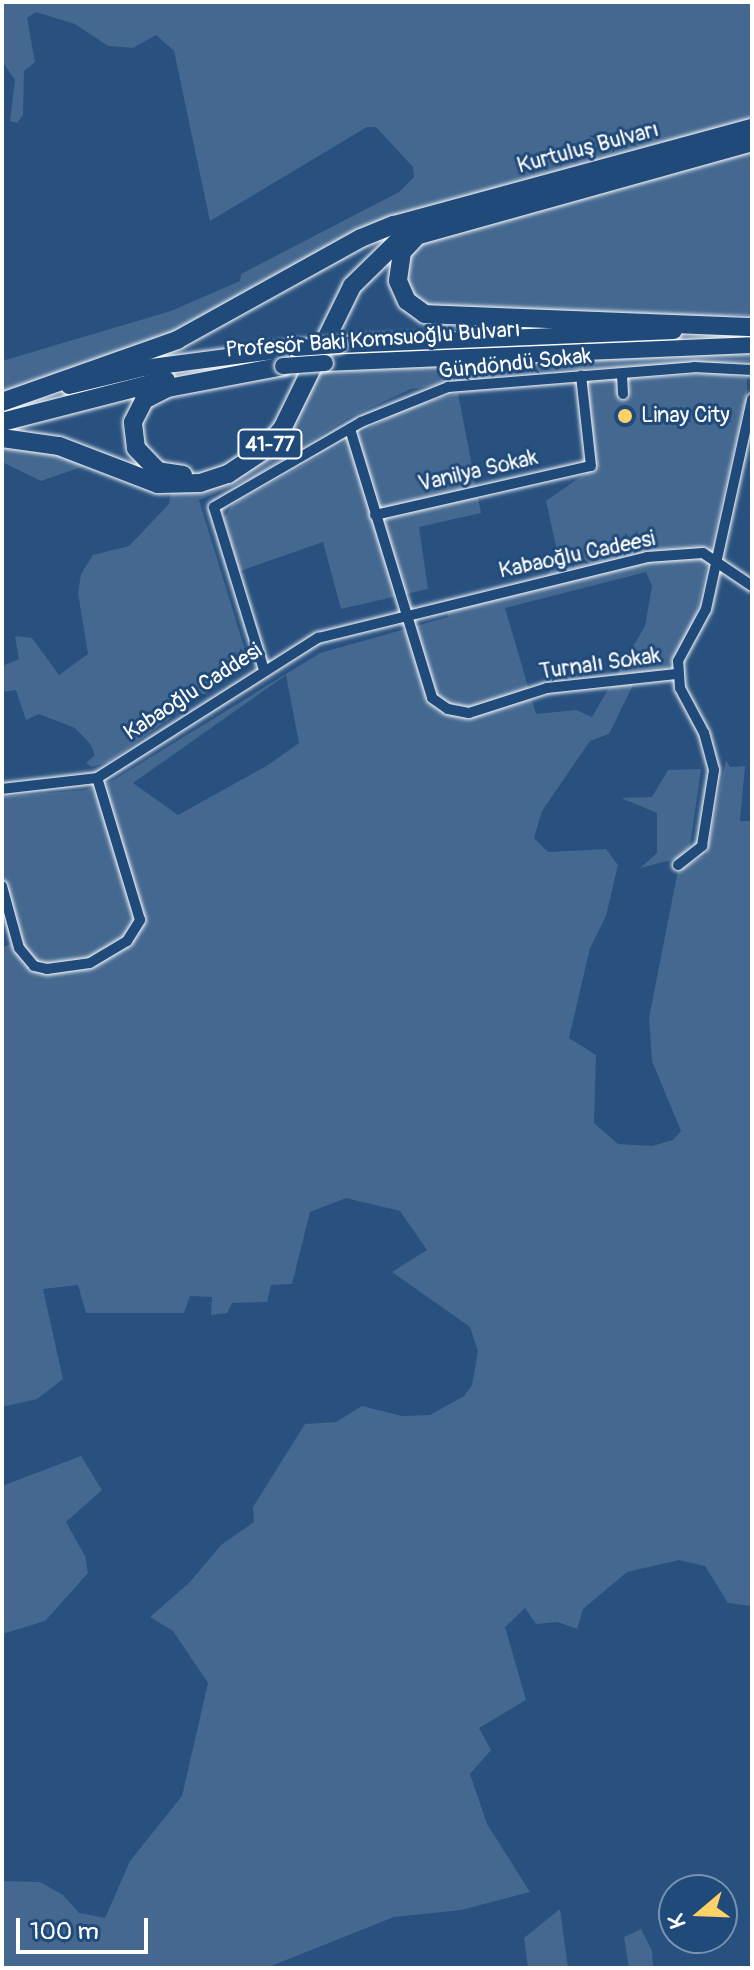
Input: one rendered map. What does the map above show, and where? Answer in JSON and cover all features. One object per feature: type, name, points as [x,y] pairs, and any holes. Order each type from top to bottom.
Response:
[{"type":"highway","name":"Kurtuluş Bulvarı","points":[[438,220],[752,128]]},
{"type":"highway","name":"Kurtuluş Bulvarı","points":[[438,220],[752,142]]},
{"type":"highway","points":[[438,220],[410,241],[398,266],[403,295],[425,314],[752,328]]},
{"type":"highway","points":[[283,366],[150,395],[139,407],[132,431],[141,456],[167,474],[195,474],[234,461],[258,443],[284,407],[349,272],[385,238],[438,220]]},
{"type":"highway","name":"41-77","points":[[2,403],[167,344],[361,238],[438,220]]},
{"type":"highway","name":"41-77","points":[[2,438],[59,446],[158,484],[200,483],[228,474],[264,450],[283,427],[363,271],[398,241],[438,220]]},
{"type":"highway","name":"Profesör Baki Komsuoğlu Bulvarı","points":[[2,422],[163,381],[283,366]]},
{"type":"main road","name":"Profesör Baki Komsuoğlu Bulvarı","points":[[2,403],[144,368],[296,348],[752,328]]},
{"type":"main road","name":"Profesör Baki Komsuoğlu Bulvarı","points":[[283,366],[752,345]]},
{"type":"street","name":"Gündöndü Sokak","points":[[264,670],[214,507],[391,407],[448,387],[694,367],[752,370]]},
{"type":"street","points":[[622,375],[623,394]]},
{"type":"street","name":"Vanilya Sokak","points":[[375,515],[591,466],[581,376]]},
{"type":"street","points":[[678,865],[702,846],[714,770],[712,752],[676,674],[678,661],[700,627],[752,399]]},
{"type":"street","name":"Turnalı Sokak","points":[[350,429],[404,615],[432,698],[448,709],[469,713],[547,688],[676,674]]},
{"type":"street","name":"Kabaoğlu Cadeesi","points":[[404,615],[647,557],[703,553],[752,586]]},
{"type":"street","name":"Kabaoğlu Caddesi","points":[[2,789],[97,778],[318,638],[404,615]]},
{"type":"street","points":[[2,886],[19,948],[34,966],[47,969],[90,963],[127,941],[140,920],[97,778]]},
{"type":"shaded area","points":[[2,2],[752,2],[752,120],[402,214],[194,324],[117,357],[2,392],[2,361],[171,311],[240,281],[241,274],[399,192],[414,177],[413,167],[376,127],[367,127],[210,221],[174,51],[156,35],[133,48],[108,46],[75,24],[36,12],[27,18],[35,62],[24,71],[23,115],[17,123],[10,121],[15,80],[2,61]]},
{"type":"shaded area","points":[[752,147],[752,315],[684,317],[420,305],[403,285],[404,255],[414,243]]},
{"type":"shaded area","points":[[752,349],[752,361],[530,371],[411,389],[348,418],[249,480],[199,500],[249,663],[108,762],[92,767],[86,763],[95,755],[91,745],[75,728],[39,714],[26,720],[16,690],[2,692],[2,666],[19,659],[15,636],[32,638],[59,675],[88,654],[78,593],[81,574],[93,555],[129,546],[169,504],[171,490],[244,472],[318,373]]},
{"type":"shaded area","points":[[715,373],[747,378],[747,392],[695,619],[660,682],[636,679],[609,734],[590,741],[542,811],[534,838],[548,852],[606,849],[618,865],[606,916],[590,948],[569,1038],[596,1055],[594,1123],[618,1144],[652,1146],[673,1140],[681,1131],[652,1061],[649,1018],[678,870],[706,855],[726,760],[730,767],[745,766],[740,821],[752,821],[752,1606],[728,1603],[705,1566],[679,1560],[627,1572],[583,1609],[577,1629],[558,1622],[536,1624],[525,1608],[505,1627],[526,1700],[479,1728],[491,1750],[470,1774],[487,1824],[530,1892],[461,1910],[394,1917],[266,1968],[2,1968],[2,1881],[40,1882],[63,1895],[79,1913],[105,1918],[130,1861],[182,1796],[208,1683],[173,1631],[150,1617],[190,1582],[221,1545],[254,1522],[253,1507],[305,1424],[336,1422],[362,1406],[402,1416],[430,1415],[464,1396],[472,1385],[478,1351],[470,1327],[392,1272],[427,1250],[400,1211],[346,1198],[310,1212],[292,1284],[271,1285],[267,1302],[232,1303],[227,1313],[211,1315],[212,1297],[190,1296],[184,1313],[86,1313],[78,1285],[43,1289],[63,1379],[37,1399],[2,1407],[2,948],[10,944],[2,915],[2,797],[84,790],[112,781],[320,653],[448,617],[445,599],[502,596],[535,586],[549,573],[556,546],[546,501],[596,466],[586,381]],"holes":[[[646,572],[652,586],[645,626],[592,717],[576,710],[536,714],[505,608]],[[286,675],[299,743],[268,765],[178,815],[133,783]]]},
{"type":"shaded area","points":[[458,393],[481,513],[419,527],[428,589],[341,609],[323,542],[240,571],[224,518],[232,505],[404,409]]},
{"type":"shaded area","points":[[2,444],[31,446],[90,464],[41,481],[2,462]]},
{"type":"shaded area","points":[[701,769],[690,846],[679,858],[640,868],[657,853],[657,813],[621,798],[652,797],[668,770]]},
{"type":"shaded area","points":[[81,1456],[102,1490],[66,1522],[85,1556],[88,1573],[45,1621],[2,1634],[2,1486]]},
{"type":"shaded area","points":[[560,1909],[568,1968],[528,1968],[524,1938]]},
{"type":"shaded area","points":[[641,1929],[652,1951],[653,1968],[629,1968],[624,1937]]},
{"type":"place","name":"Linay City","points":[[625,416]]}]
